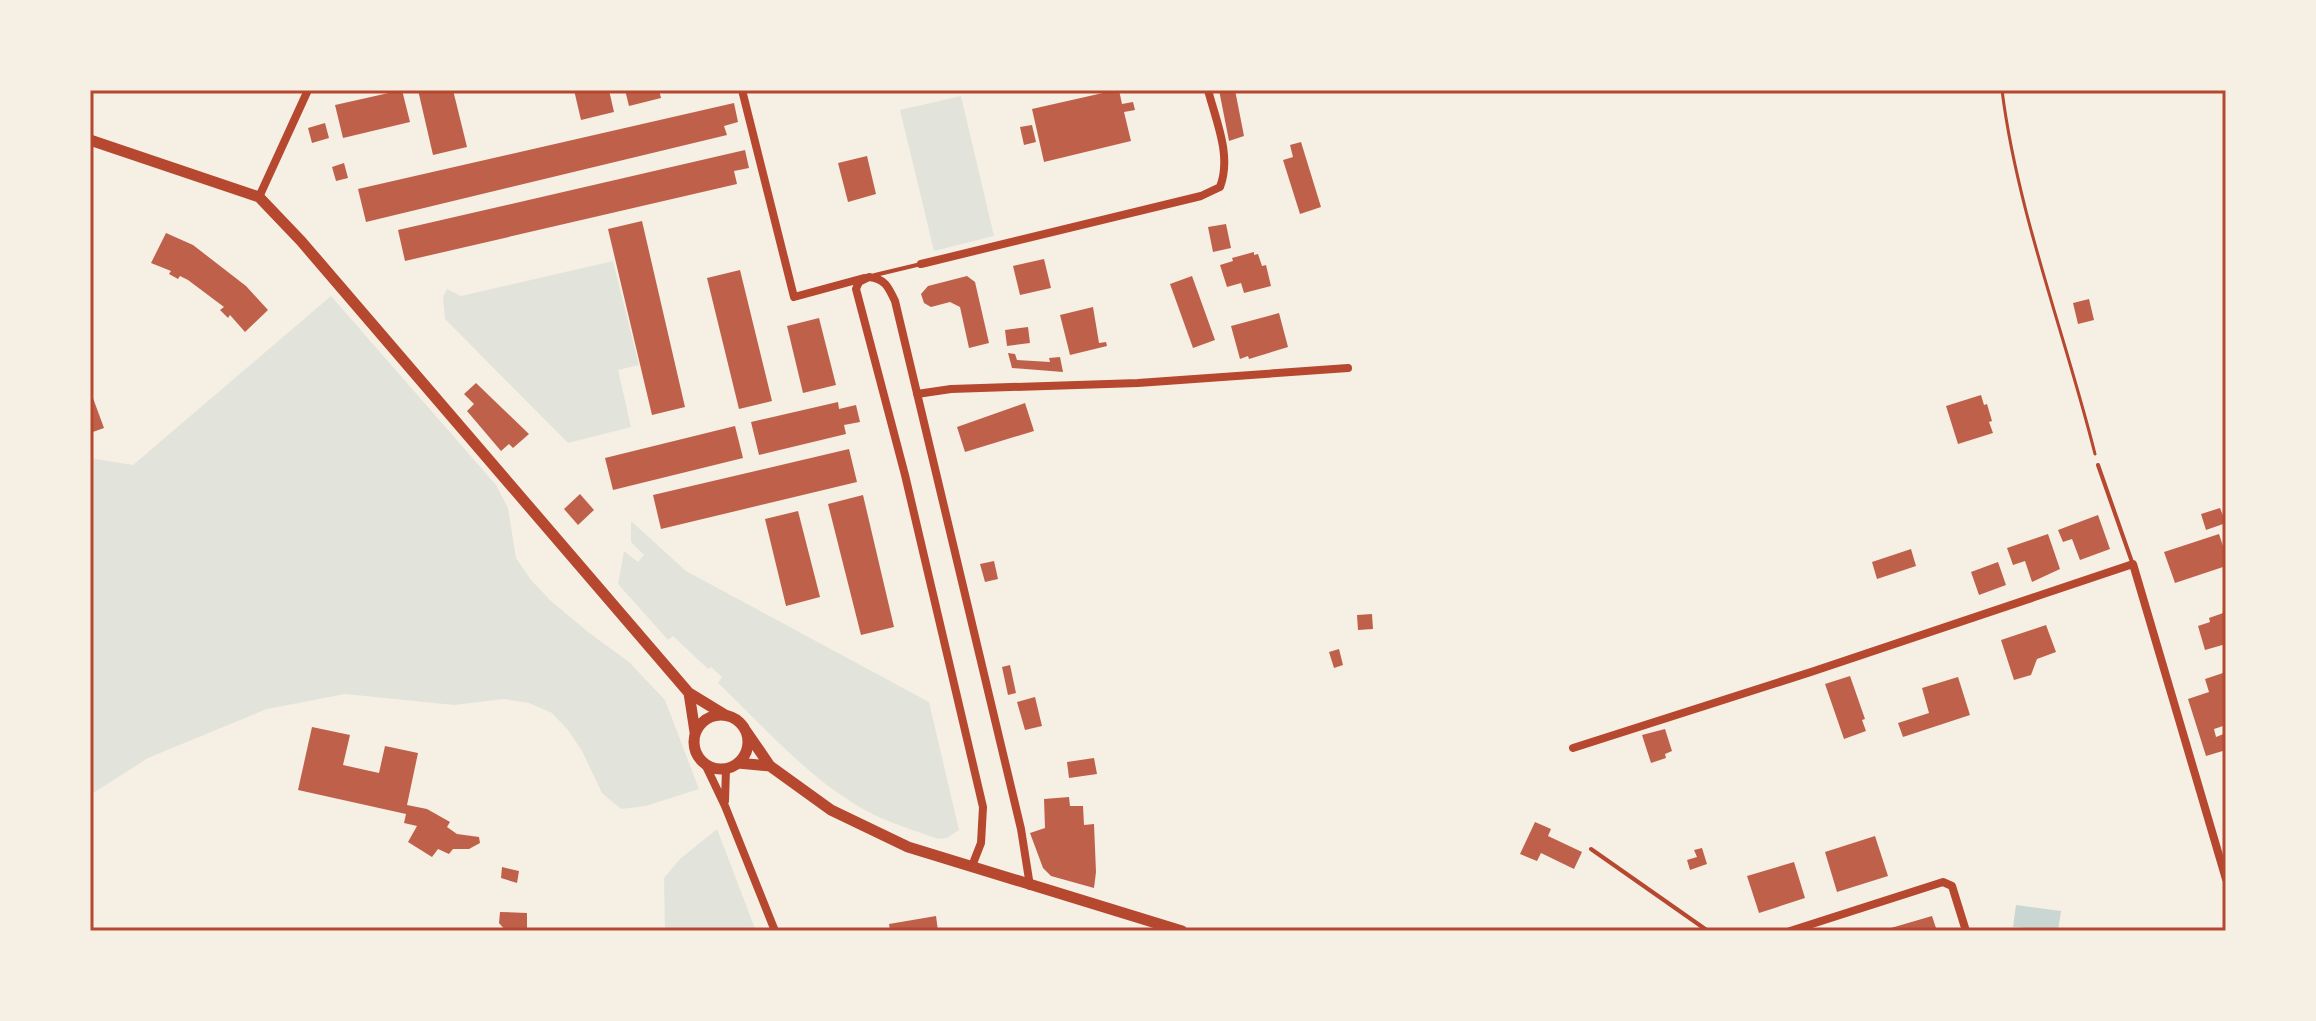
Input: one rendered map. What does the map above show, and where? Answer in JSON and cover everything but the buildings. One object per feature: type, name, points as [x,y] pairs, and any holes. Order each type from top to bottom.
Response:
[{"type":"street","points":[[259,197],[308,90]]},
{"type":"street","points":[[742,90],[794,297],[869,277],[880,278],[886,283],[895,301],[1021,829],[1030,886]]},
{"type":"street","points":[[921,264],[1201,196],[1220,187],[1226,159],[1208,90]]},
{"type":"street","points":[[90,140],[259,197],[301,241],[689,693],[733,718],[770,766],[831,810],[908,847],[1182,931]]},
{"type":"street","points":[[869,277],[859,282],[856,289],[905,475],[983,807],[981,843],[972,866]]},
{"type":"street","points":[[917,394],[951,389],[1138,383],[1348,368]]},
{"type":"street","points":[[1573,748],[1782,682],[2133,564],[2226,879]]},
{"type":"street","points":[[689,693],[695,750],[725,806],[775,931]]},
{"type":"street","points":[[695,732],[707,718],[725,715]]},
{"type":"street","points":[[705,764],[726,769],[738,763],[747,749],[746,731]]},
{"type":"street","points":[[738,763],[770,766]]},
{"type":"street","points":[[725,806],[726,769]]},
{"type":"street","points":[[1790,931],[1943,882],[1952,886],[1966,931]]},
{"type":"lane","points":[[869,277],[921,264]]},
{"type":"lane","points":[[2098,465],[2133,564]]},
{"type":"lane","points":[[1591,849],[1708,931]]},
{"type":"path","points":[[2002,90],[2020,187],[2098,465]]},
{"type":"shaded area","points":[[961,96],[994,236],[934,251],[900,110]]},
{"type":"shaded area","points":[[613,261],[639,365],[618,370],[631,427],[568,443],[445,319],[443,297],[447,289],[461,296]]},
{"type":"shaded area","points":[[331,296],[496,485],[508,508],[516,558],[531,580],[588,632],[629,662],[665,700],[699,789],[646,806],[621,809],[602,793],[568,730],[552,713],[529,703],[504,699],[454,705],[345,694],[267,709],[148,758],[90,795],[90,458],[133,465]]},
{"type":"shaded area","points":[[631,521],[686,571],[929,702],[959,830],[947,838],[938,839],[881,818],[843,796],[769,734],[718,683],[722,677],[711,667],[708,669],[673,636],[668,640],[618,584],[624,551],[638,562],[644,555],[631,542]]},
{"type":"shaded area","points":[[717,829],[756,931],[665,931],[664,878],[680,859]]},
{"type":"shaded area","points":[[2016,905],[2061,911],[2058,931],[2013,927]]}]
